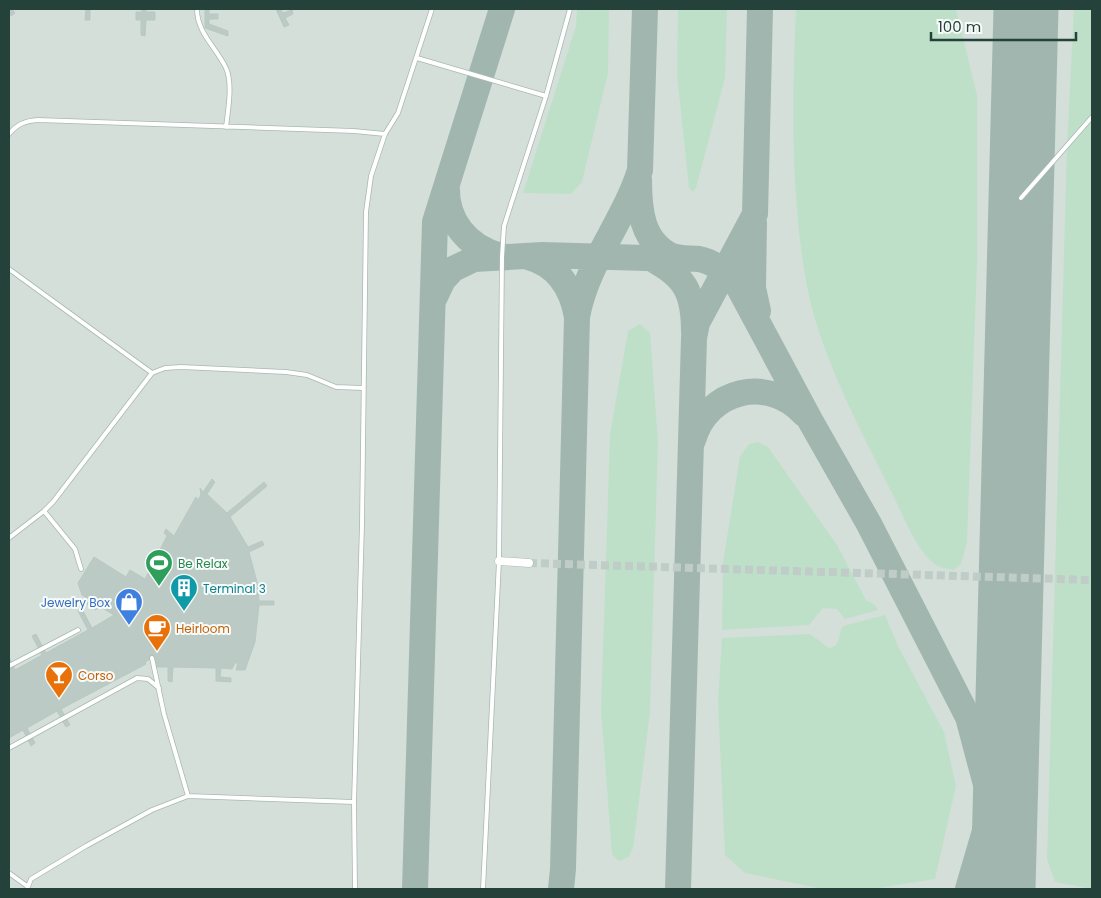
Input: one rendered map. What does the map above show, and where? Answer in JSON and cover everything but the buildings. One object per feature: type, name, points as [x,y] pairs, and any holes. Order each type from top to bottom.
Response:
[{"type":"street","points":[[498,561],[529,563]]},
{"type":"lane","points":[[197,9],[199,26],[221,60],[227,74],[226,127]]},
{"type":"lane","points":[[355,889],[354,802],[366,212],[371,176],[384,134],[398,113],[432,9]]},
{"type":"lane","points":[[483,889],[498,561],[504,226],[546,96],[570,9]]},
{"type":"lane","points":[[417,58],[546,96]]},
{"type":"lane","points":[[1021,198],[1092,117]]},
{"type":"lane","points":[[9,134],[15,126],[38,120],[384,134]]},
{"type":"lane","points":[[9,269],[152,372]]},
{"type":"lane","points":[[9,538],[44,511],[152,372],[164,368],[181,367],[286,372],[307,375],[336,387],[363,388]]},
{"type":"lane","points":[[44,511],[74,549],[81,570]]},
{"type":"lane","points":[[9,666],[78,630]]},
{"type":"lane","points":[[152,658],[170,740],[188,796]]},
{"type":"lane","points":[[9,748],[137,678],[148,680],[159,688]]},
{"type":"lane","points":[[9,874],[27,888],[31,879],[38,874],[86,846],[152,810],[188,796],[354,802]]},
{"type":"shaded area","points":[[9,9],[1092,9],[1092,889],[9,889]]},
{"type":"green space","points":[[577,9],[609,9],[608,73],[582,182],[571,194],[523,193],[576,26]]},
{"type":"green space","points":[[678,9],[727,9],[725,78],[696,188],[693,192],[689,188],[677,75]]},
{"type":"green space","points":[[796,9],[956,9],[977,95],[977,265],[967,542],[961,564],[954,570],[936,565],[921,550],[915,540],[843,394],[816,321],[809,296],[803,261],[795,189],[793,116]]},
{"type":"green space","points":[[1074,9],[1092,9],[1092,889],[1055,882],[1047,859],[1067,145]]},
{"type":"green space","points":[[640,324],[650,333],[658,442],[650,712],[633,848],[629,857],[619,861],[612,854],[601,710],[610,434],[628,331]]},
{"type":"green space","points":[[758,442],[768,447],[837,545],[866,600],[875,605],[878,610],[845,619],[837,609],[823,608],[809,625],[722,630],[723,563],[740,456],[749,444]]},
{"type":"green space","points":[[885,615],[898,646],[944,732],[956,786],[935,879],[872,889],[823,889],[745,873],[725,855],[718,703],[722,638],[810,634],[829,648],[838,643],[843,626]]},
{"type":"taxiway","points":[[415,889],[435,222],[502,9]]},
{"type":"taxiway","points":[[561,889],[577,317],[582,298],[597,260],[625,207],[640,170],[645,9]]},
{"type":"taxiway","points":[[678,889],[694,338],[697,323],[755,214],[760,9]]},
{"type":"taxiway","points":[[1007,9],[1013,32],[1024,99]]},
{"type":"taxiway","points":[[639,179],[641,212],[648,233],[654,242],[672,256],[705,260],[715,265],[737,284],[811,422],[869,524],[968,717],[992,807],[1004,871]]},
{"type":"taxiway","points":[[447,184],[447,197],[450,209],[454,220],[461,230],[468,239],[478,246],[501,256]]},
{"type":"taxiway","points":[[754,223],[753,288],[758,311]]},
{"type":"taxiway","points":[[433,301],[443,280],[453,269],[474,259],[542,255],[681,259]]},
{"type":"taxiway","points":[[528,257],[548,266],[562,279],[575,306],[577,317]]},
{"type":"taxiway","points":[[650,258],[672,272],[685,287],[692,306],[694,332]]},
{"type":"taxiway","points":[[693,440],[701,423],[712,409],[725,399],[741,393],[774,394],[790,402],[804,414]]},
{"type":"taxiway","points":[[968,889],[992,807],[1001,752],[1011,584]]},
{"type":"runway","points":[[1003,889],[1026,9]]},
{"type":"tunnel","points":[[529,563],[1092,580]]},
{"type":"place","name":"Be Relax","points":[[159,587]]},
{"type":"place","name":"Terminal 3","points":[[184,612]]},
{"type":"place","name":"Jewelry Box","points":[[129,626]]},
{"type":"place","name":"Heirloom","points":[[157,652]]},
{"type":"place","name":"Corso","points":[[59,699]]}]
